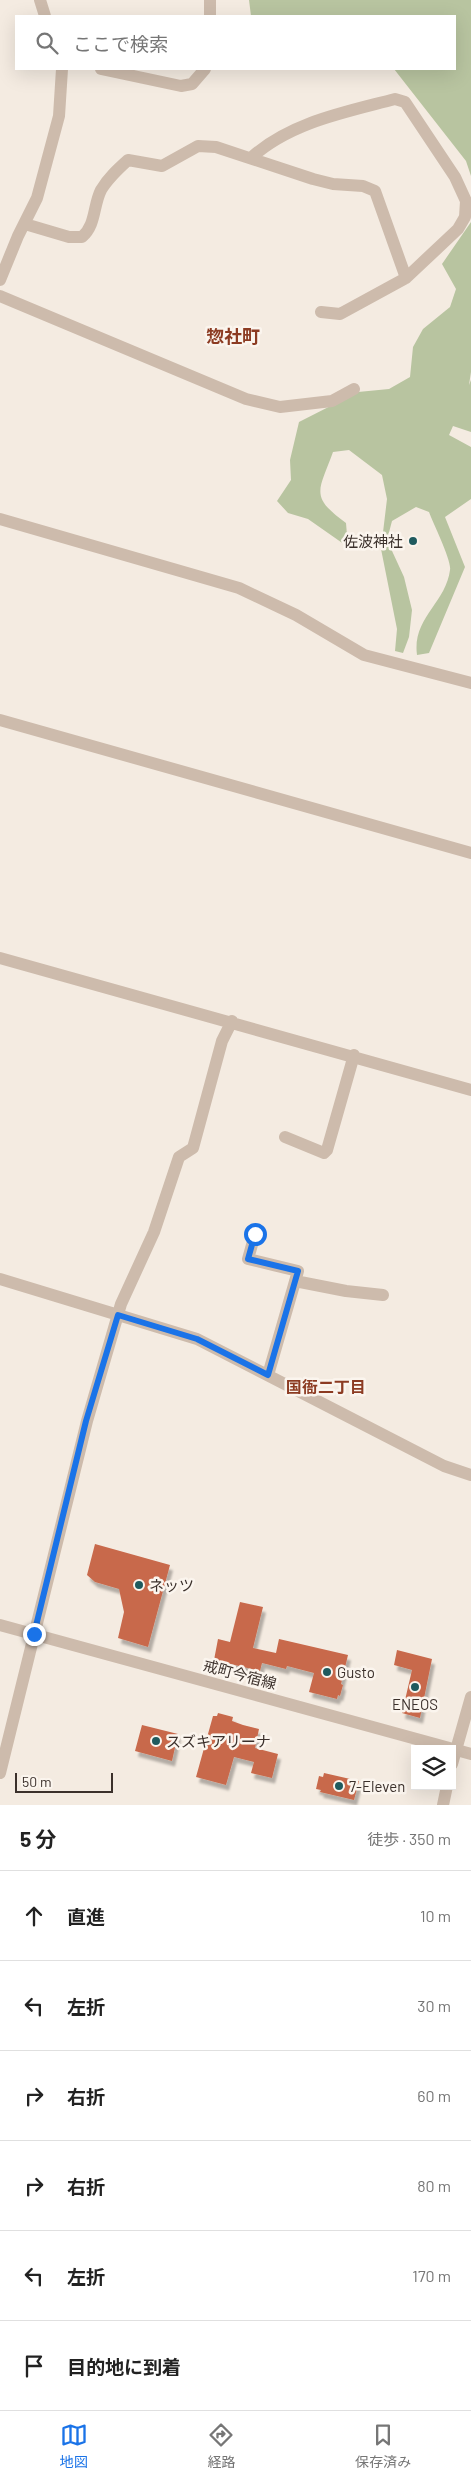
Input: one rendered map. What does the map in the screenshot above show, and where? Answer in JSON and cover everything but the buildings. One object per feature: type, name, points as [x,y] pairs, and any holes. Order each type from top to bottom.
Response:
[{"type":"street","points":[[40,0],[45,15]]},
{"type":"street","points":[[210,0],[210,15]]},
{"type":"street","points":[[0,280],[18,236],[37,198],[59,116],[60,84],[64,70]]},
{"type":"street","points":[[106,70],[181,86],[192,84],[204,70]]},
{"type":"street","points":[[252,157],[300,127],[326,117],[395,99],[405,102],[456,177],[466,201],[465,216],[458,229],[406,278],[340,314],[321,312]]},
{"type":"street","points":[[25,224],[69,238],[82,237],[89,231],[101,191],[115,172],[128,160],[162,166],[198,146],[216,147],[252,157],[312,179],[333,184],[364,186],[375,191],[406,278]]},
{"type":"street","points":[[0,296],[246,399],[280,407],[332,401],[354,389]]},
{"type":"street","points":[[0,519],[238,588],[296,615],[364,655],[471,683]]},
{"type":"street","points":[[0,720],[471,852]]},
{"type":"street","points":[[0,958],[232,1021],[471,1090]]},
{"type":"street","points":[[0,1773],[86,1421],[118,1315],[154,1232],[179,1157],[193,1148],[222,1041],[232,1021]]},
{"type":"street","points":[[285,1137],[324,1153],[327,1150],[354,1056]]},
{"type":"street","points":[[255,1234],[248,1259],[298,1271],[268,1375]]},
{"type":"street","points":[[0,1279],[197,1339],[444,1466],[471,1475]]},
{"type":"street","points":[[295,1282],[383,1295]]},
{"type":"street","name":"戒町今宿線","points":[[0,1625],[438,1745]]},
{"type":"street","points":[[456,1750],[471,1697]]},
{"type":"street","name":"戒町今宿線","points":[[456,1750],[471,1754]]},
{"type":"street","points":[[443,1805],[446,1790]]},
{"type":"green space","points":[[249,0],[471,0],[471,176],[466,161],[395,70],[456,70],[456,15],[251,15]]},
{"type":"green space","points":[[471,222],[471,372],[469,385],[471,380],[471,432],[453,426],[449,435],[471,447],[471,499],[445,517],[465,567],[429,653],[417,655],[419,631],[442,592],[450,570],[445,551],[429,512],[416,507],[392,521],[387,540],[404,577],[412,610],[409,637],[403,653],[395,651],[397,629],[381,549],[387,499],[382,475],[349,450],[333,452],[321,484],[320,492],[326,506],[346,523],[348,547],[308,519],[288,513],[277,501],[291,480],[290,460],[299,422],[358,392],[389,389],[410,377],[413,347],[423,329],[450,307],[456,289],[442,264]]},
{"type":"place","name":"佐波神社","points":[[413,541]]},
{"type":"place","name":"ネッツ","points":[[139,1585]]},
{"type":"place","name":"Gusto","points":[[327,1672]]},
{"type":"place","name":"ENEOS","points":[[415,1687]]},
{"type":"place","name":"スズキアリーナ","points":[[156,1741]]},
{"type":"place","name":"7-Eleven","points":[[339,1786]]},
{"type":"district","name":"惣社町","points":[[233,336]]},
{"type":"district","name":"国衙二丁目","points":[[326,1386]]},
{"type":"route","points":[[34,1634],[86,1421],[118,1315],[197,1339],[268,1375],[298,1271],[248,1259],[255,1234]]}]
